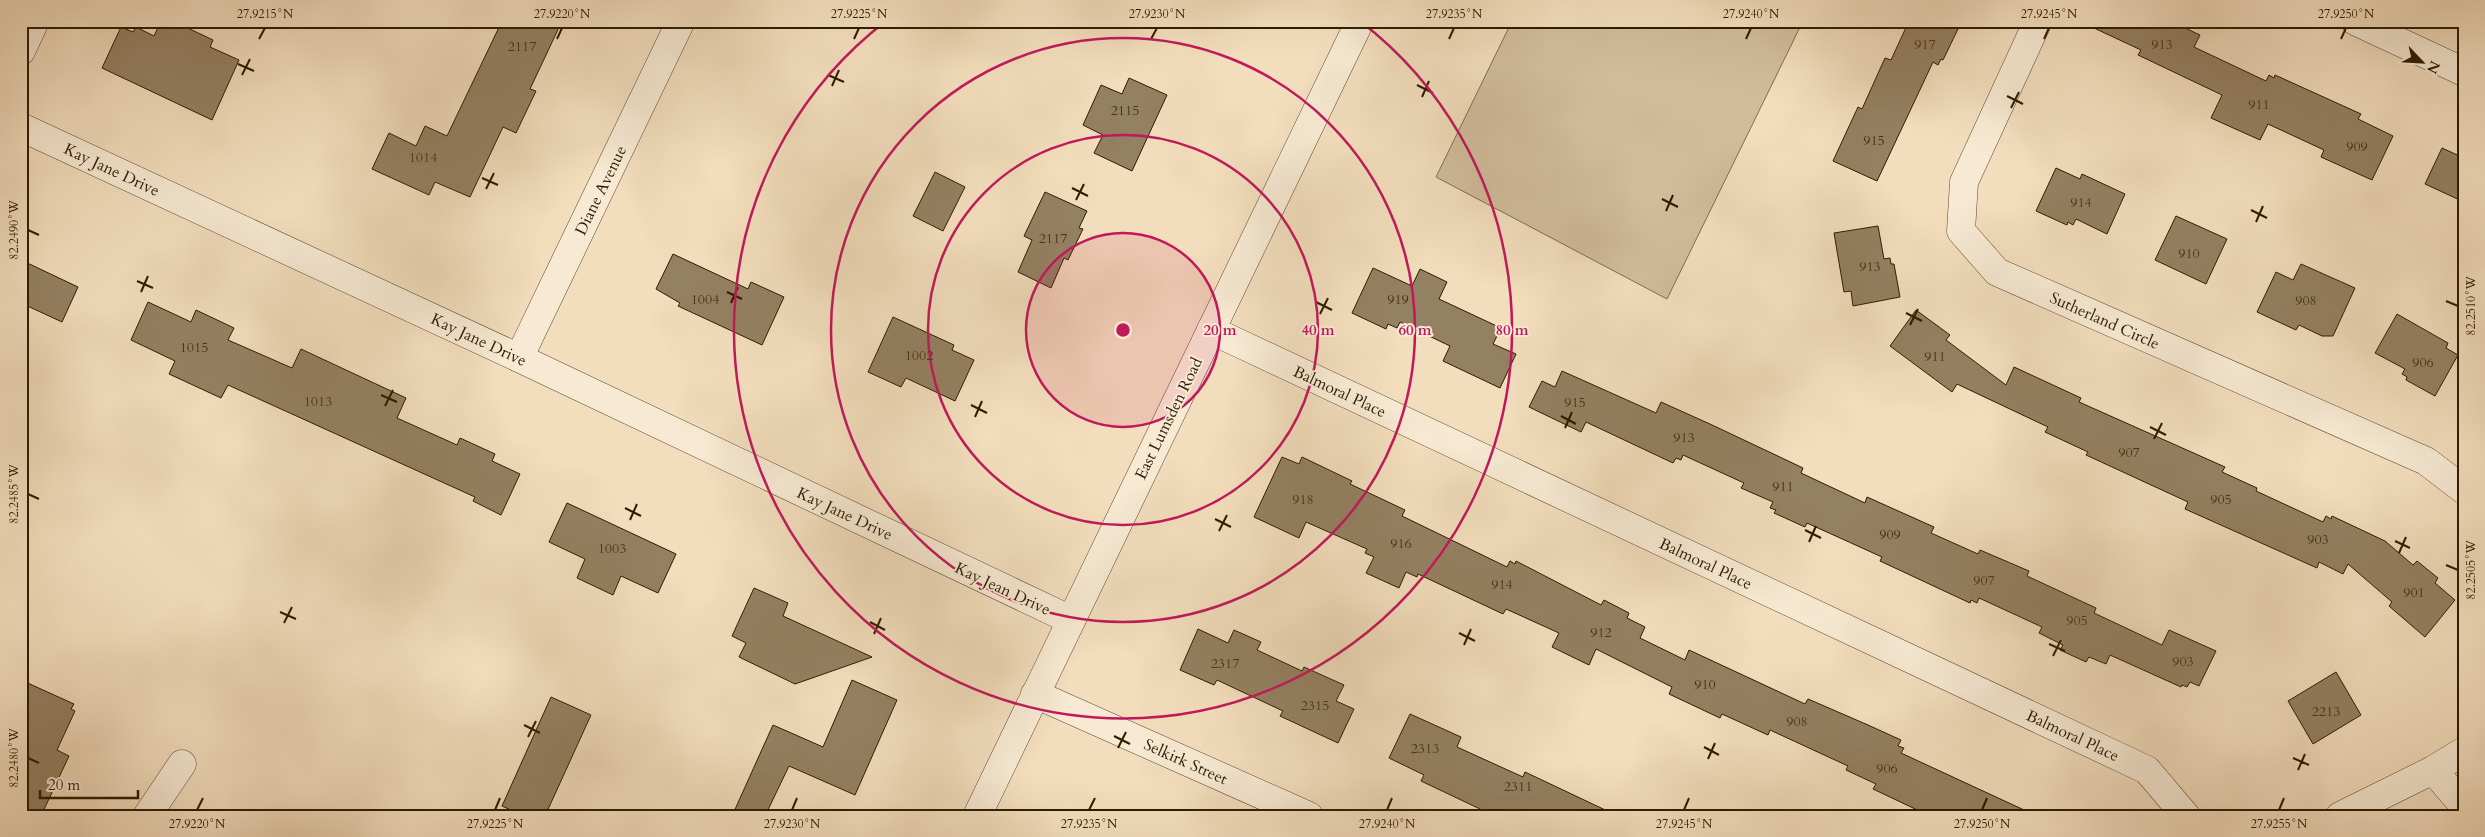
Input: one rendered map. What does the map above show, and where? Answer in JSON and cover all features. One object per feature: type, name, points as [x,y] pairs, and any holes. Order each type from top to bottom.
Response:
[{"type":"street","points":[[21,51],[35,21]]},
{"type":"street","name":"Diane Avenue","points":[[518,358],[681,21]]},
{"type":"street","name":"East Lumsden Road","points":[[977,816],[1360,21]]},
{"type":"street","name":"Sutherland Circle","points":[[2038,21],[1964,182],[1961,231],[1997,272],[2426,461],[2464,490]]},
{"type":"street","points":[[2355,21],[2464,72]]},
{"type":"street","name":"Kay Jane Drive","points":[[21,127],[518,358],[935,556]]},
{"type":"street","name":"Balmoral Place","points":[[1211,330],[2147,770],[2186,816]]},
{"type":"street","name":"Kay Jean Drive","points":[[935,556],[1071,620]]},
{"type":"street","name":"Selkirk Street","points":[[1035,694],[1309,816]]},
{"type":"street","points":[[2340,816],[2433,770],[2464,751]]},
{"type":"street","points":[[147,816],[182,764]]},
{"type":"street","points":[[2433,770],[2464,806]]},
{"type":"shaded area","points":[[1512,21],[1803,21],[1667,299],[1436,177]]},
{"type":"building","points":[[161,21],[173,21],[213,40],[210,47],[239,60],[212,120],[102,68],[121,27],[133,32],[136,27],[154,36]]},
{"type":"building","points":[[502,21],[562,21],[530,89],[536,91],[516,133],[503,127],[470,197],[435,182],[429,195],[372,169],[389,133],[416,146],[425,126],[447,136]]},
{"type":"building","points":[[1909,21],[1940,21],[1958,29],[1943,60],[1941,59],[1938,65],[1933,62],[1877,181],[1833,161],[1858,107],[1862,109],[1885,58],[1891,60]]},
{"type":"building","points":[[2079,21],[2170,21],[2200,35],[2194,47],[2266,81],[2269,75],[2274,78],[2275,75],[2361,114],[2358,119],[2393,136],[2372,180],[2321,157],[2324,150],[2268,124],[2260,140],[2211,118],[2222,95],[2138,55],[2141,50]]},
{"type":"building","points":[[1129,78],[1167,95],[1132,171],[1094,153],[1103,135],[1083,125],[1101,85],[1122,94]]},
{"type":"building","points":[[2442,148],[2464,158],[2464,202],[2425,184]]},
{"type":"building","points":[[2056,168],[2080,179],[2082,174],[2125,194],[2107,234],[2076,219],[2073,225],[2068,222],[2067,225],[2036,211]]},
{"type":"building","points":[[935,172],[965,187],[943,231],[913,216]]},
{"type":"building","points":[[1045,192],[1087,211],[1079,228],[1083,229],[1068,260],[1064,258],[1051,288],[1018,272],[1032,240],[1024,236]]},
{"type":"building","points":[[2176,216],[2227,239],[2206,284],[2155,260]]},
{"type":"building","points":[[1878,226],[1884,259],[1890,258],[1891,264],[1894,264],[1900,297],[1853,306],[1851,291],[1844,292],[1834,233]]},
{"type":"building","points":[[673,254],[748,289],[751,282],[784,297],[762,345],[678,306],[680,303],[656,289]]},
{"type":"building","points":[[21,260],[78,287],[62,322],[21,303]]},
{"type":"building","points":[[2301,264],[2355,288],[2333,336],[2322,336],[2299,325],[2296,330],[2257,312],[2276,272],[2293,280]]},
{"type":"building","points":[[1373,268],[1412,286],[1420,269],[1447,282],[1439,299],[1501,328],[1493,344],[1516,354],[1500,388],[1443,361],[1450,346],[1400,322],[1397,328],[1388,324],[1386,329],[1352,313]]},
{"type":"building","points":[[148,302],[191,322],[196,310],[234,328],[228,340],[292,368],[301,349],[406,398],[397,418],[457,445],[460,438],[495,454],[492,461],[520,474],[501,515],[473,501],[475,497],[228,385],[221,398],[169,374],[175,361],[131,340]]},
{"type":"building","points":[[1916,310],[1950,335],[1946,340],[2006,385],[2014,367],[2081,398],[2079,402],[2225,467],[2222,472],[2257,488],[2256,491],[2323,522],[2326,516],[2331,519],[2332,516],[2385,541],[2413,565],[2417,561],[2438,578],[2435,583],[2455,600],[2425,637],[2389,606],[2392,602],[2348,564],[2343,574],[2319,562],[2317,568],[2185,509],[2188,502],[2086,455],[2088,452],[2045,432],[2048,427],[1957,384],[1952,392],[1890,346]]},
{"type":"building","points":[[2397,314],[2448,343],[2446,348],[2458,355],[2435,396],[2406,380],[2407,377],[2402,374],[2405,369],[2375,353]]},
{"type":"building","points":[[893,317],[954,345],[952,350],[974,360],[955,401],[906,378],[901,387],[868,372]]},
{"type":"building","points":[[1562,371],[1656,413],[1661,402],[1710,424],[1803,468],[1801,473],[1865,503],[1867,497],[1934,527],[1931,533],[1978,554],[1980,550],[2029,571],[2027,576],[2096,608],[2094,613],[2162,645],[2169,630],[2216,651],[2199,686],[2190,682],[2187,687],[2182,685],[2181,687],[2110,655],[2106,664],[2089,657],[2086,662],[2060,650],[2063,645],[2039,633],[2042,627],[1979,598],[1977,603],[1971,600],[1970,603],[1880,561],[1882,557],[1807,523],[1805,527],[1774,513],[1776,510],[1770,508],[1773,502],[1741,488],[1744,483],[1683,455],[1681,460],[1676,458],[1673,463],[1586,422],[1581,432],[1529,407],[1542,381],[1555,387]]},
{"type":"building","points":[[1282,457],[1299,464],[1302,457],[1352,481],[1350,484],[1405,510],[1402,516],[1507,567],[1510,561],[1515,564],[1516,561],[1601,605],[1604,600],[1629,613],[1627,618],[1645,627],[1640,638],[1685,660],[1689,650],[1805,704],[1808,699],[1868,725],[1901,740],[1898,746],[1904,748],[1901,753],[2037,816],[1930,816],[1873,789],[1876,784],[1846,770],[1848,766],[1770,730],[1768,735],[1722,714],[1720,718],[1669,694],[1672,687],[1596,649],[1589,665],[1552,647],[1559,633],[1506,609],[1503,614],[1418,574],[1417,577],[1406,572],[1399,588],[1366,573],[1374,557],[1365,553],[1367,549],[1306,522],[1299,538],[1254,517]]},
{"type":"building","points":[[567,503],[676,554],[658,593],[621,576],[613,595],[577,578],[585,559],[549,542]]},
{"type":"building","points":[[754,588],[788,603],[783,616],[872,657],[795,684],[739,657],[746,643],[732,636]]},
{"type":"building","points":[[1198,629],[1228,643],[1234,630],[1261,642],[1257,650],[1302,671],[1304,667],[1344,685],[1336,701],[1354,709],[1338,743],[1280,716],[1283,711],[1217,680],[1214,685],[1180,670]]},
{"type":"building","points":[[2336,672],[2361,715],[2313,744],[2288,701]]},
{"type":"building","points":[[21,680],[74,704],[71,709],[75,711],[57,750],[69,756],[41,816],[21,816]]},
{"type":"building","points":[[852,680],[897,700],[855,795],[789,766],[765,816],[732,816],[773,725],[823,747]]},
{"type":"building","points":[[551,697],[591,715],[545,816],[524,816],[502,806]]},
{"type":"building","points":[[1410,714],[1461,737],[1457,747],[1523,777],[1525,772],[1618,816],[1477,816],[1480,809],[1421,781],[1424,775],[1389,758]]}]
